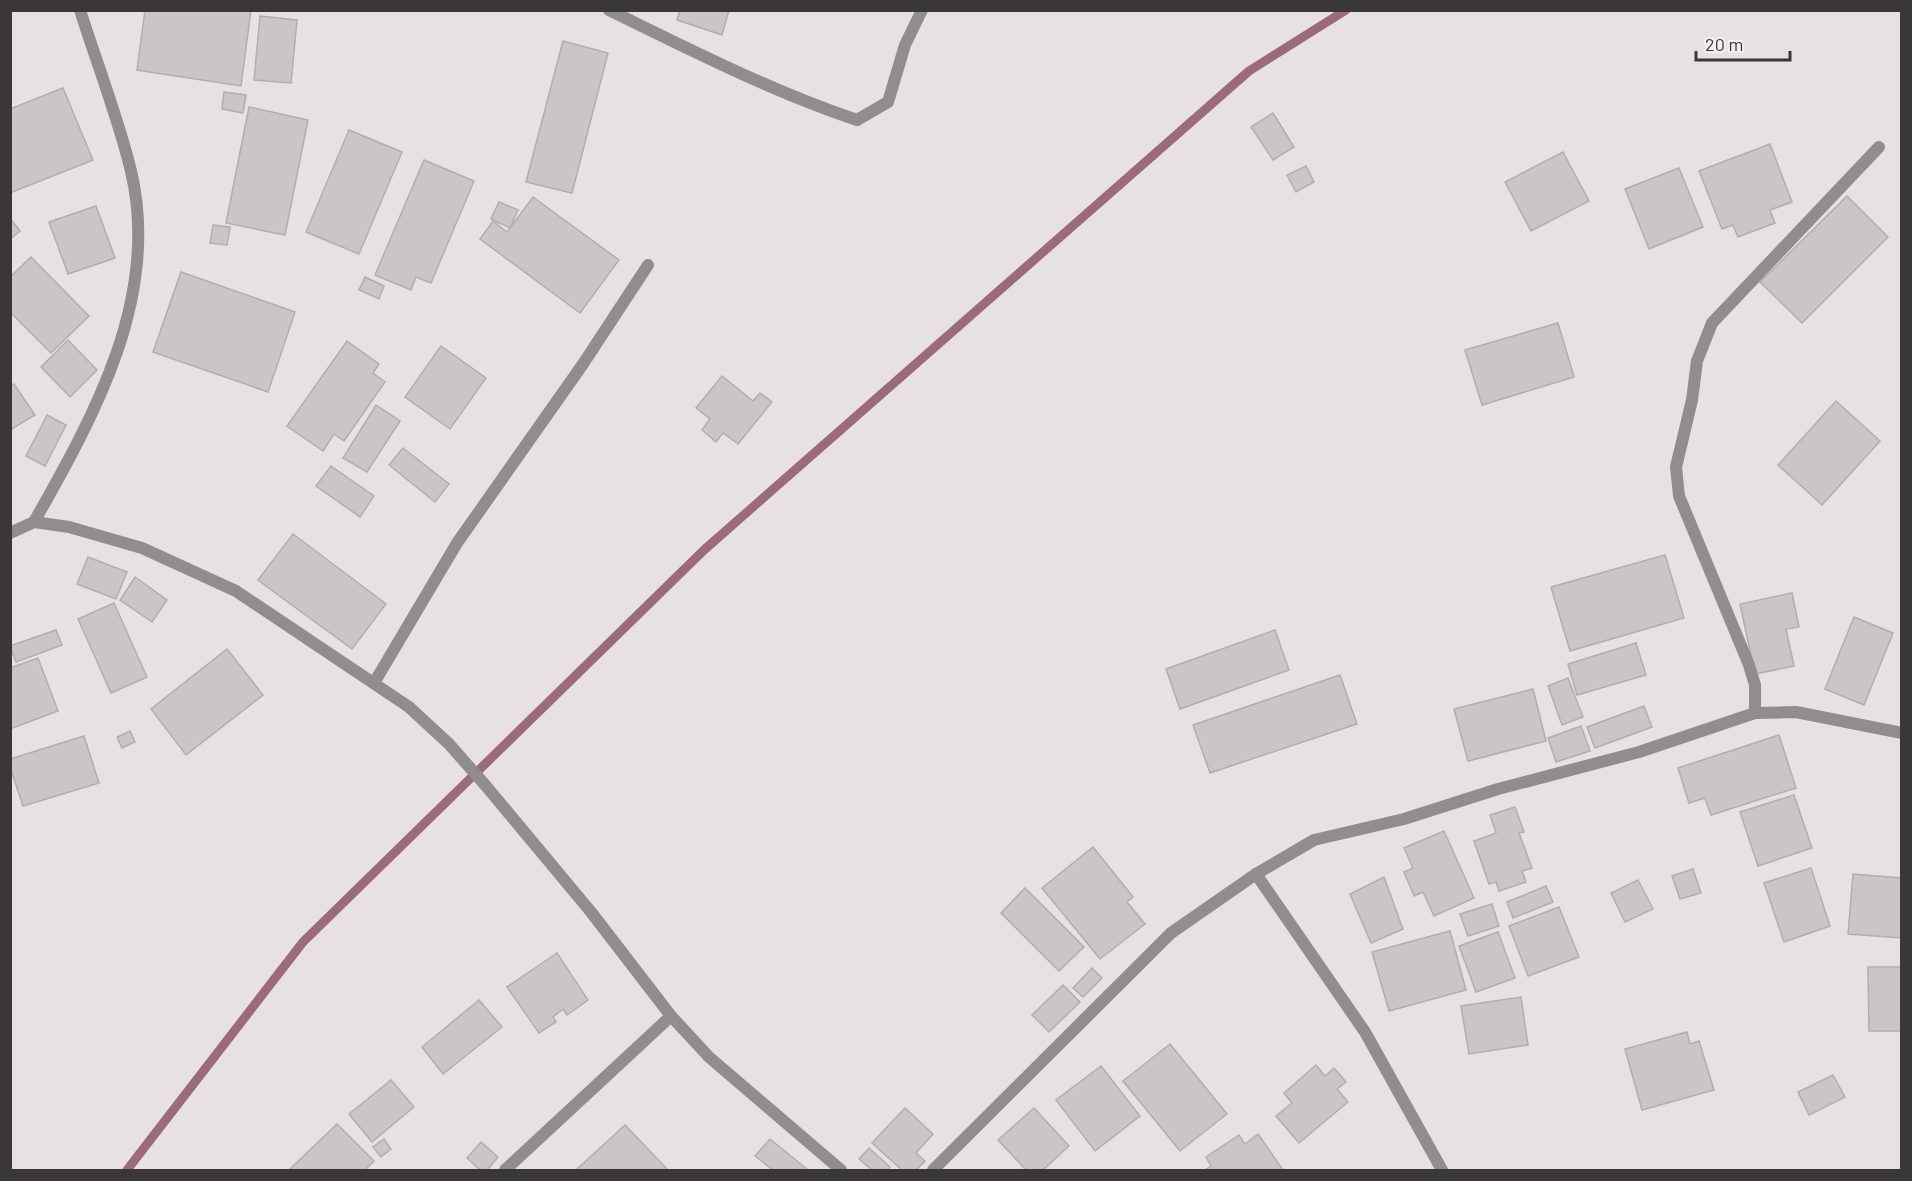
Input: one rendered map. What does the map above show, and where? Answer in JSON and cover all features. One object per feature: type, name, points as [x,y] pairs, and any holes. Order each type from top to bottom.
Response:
[{"type":"street","points":[[34,522],[84,433],[112,369],[134,288],[138,222],[131,172],[80,10]]},
{"type":"street","points":[[609,10],[758,82],[811,105],[857,120],[888,102],[905,45],[922,10]]},
{"type":"street","points":[[1755,713],[1755,685],[1749,665],[1679,496],[1676,467],[1692,400],[1697,361],[1712,323],[1879,147]]},
{"type":"street","points":[[374,683],[457,543],[583,364],[648,265]]},
{"type":"street","points":[[10,533],[34,522],[69,527],[142,548],[236,591],[409,707],[486,786],[591,912],[670,1016],[709,1057],[841,1170]]},
{"type":"street","points":[[933,1170],[1171,933],[1256,874],[1314,840],[1404,819],[1498,789],[1639,752],[1755,713],[1796,712],[1902,733]]},
{"type":"street","points":[[1256,874],[1365,1032],[1442,1170]]},
{"type":"street","points":[[505,1170],[670,1016]]},
{"type":"building","points":[[145,10],[251,10],[241,86],[137,70]]},
{"type":"building","points":[[680,10],[729,10],[722,35],[677,20]]},
{"type":"building","points":[[260,16],[297,20],[291,83],[254,80]]},
{"type":"building","points":[[563,41],[608,53],[572,193],[526,182]]},
{"type":"building","points":[[63,88],[93,160],[10,193],[10,109]]},
{"type":"building","points":[[224,92],[246,95],[243,113],[222,109]]},
{"type":"building","points":[[249,107],[308,120],[285,235],[226,223]]},
{"type":"building","points":[[1273,113],[1294,147],[1273,160],[1251,127]]},
{"type":"building","points":[[349,130],[402,152],[359,254],[306,232]]},
{"type":"building","points":[[1770,144],[1792,202],[1770,210],[1775,223],[1738,237],[1733,225],[1722,229],[1699,171]]},
{"type":"building","points":[[1563,152],[1589,201],[1531,231],[1505,182]]},
{"type":"building","points":[[424,160],[474,181],[431,283],[416,277],[411,290],[375,275]]},
{"type":"building","points":[[1306,166],[1314,182],[1296,192],[1287,175]]},
{"type":"building","points":[[1679,168],[1703,227],[1649,249],[1625,189]]},
{"type":"building","points":[[1847,196],[1888,237],[1802,323],[1760,282]]},
{"type":"building","points":[[533,197],[619,260],[580,313],[480,239],[493,221],[507,232]]},
{"type":"building","points":[[499,202],[518,210],[510,228],[491,219]]},
{"type":"building","points":[[96,206],[115,258],[68,274],[49,222]]},
{"type":"building","points":[[10,218],[20,231],[10,239]]},
{"type":"building","points":[[213,225],[230,227],[227,245],[210,243]]},
{"type":"building","points":[[31,257],[89,316],[51,353],[10,312],[10,277]]},
{"type":"building","points":[[181,272],[295,312],[268,392],[153,352]]},
{"type":"building","points":[[365,277],[384,286],[379,299],[359,290]]},
{"type":"building","points":[[1558,323],[1574,377],[1482,405],[1465,350]]},
{"type":"building","points":[[68,340],[97,370],[70,397],[41,367]]},
{"type":"building","points":[[347,341],[379,364],[373,373],[385,382],[344,441],[334,434],[323,451],[287,426]]},
{"type":"building","points":[[441,346],[486,378],[450,429],[405,397]]},
{"type":"building","points":[[722,376],[753,401],[760,393],[772,402],[738,444],[723,433],[716,442],[702,430],[710,419],[696,408]]},
{"type":"building","points":[[14,384],[35,415],[10,430],[10,387]]},
{"type":"building","points":[[1836,401],[1880,441],[1822,505],[1778,465]]},
{"type":"building","points":[[376,405],[400,421],[367,472],[343,458]]},
{"type":"building","points":[[47,415],[66,425],[45,466],[26,456]]},
{"type":"building","points":[[403,448],[449,484],[435,502],[389,465]]},
{"type":"building","points":[[331,466],[374,496],[360,517],[316,486]]},
{"type":"building","points":[[293,534],[386,604],[352,649],[258,580]]},
{"type":"building","points":[[1665,555],[1684,618],[1570,651],[1551,587]]},
{"type":"building","points":[[88,557],[127,572],[116,599],[77,584]]},
{"type":"building","points":[[135,577],[167,600],[152,622],[120,600]]},
{"type":"building","points":[[1792,593],[1799,627],[1786,629],[1794,666],[1755,674],[1740,604]]},
{"type":"building","points":[[114,603],[147,677],[111,693],[78,619]]},
{"type":"building","points":[[1854,617],[1893,633],[1864,705],[1825,689]]},
{"type":"building","points":[[56,630],[62,645],[16,662],[10,646]]},
{"type":"building","points":[[1275,630],[1289,670],[1180,709],[1166,669]]},
{"type":"building","points":[[1636,643],[1646,675],[1577,695],[1568,664]]},
{"type":"building","points":[[227,649],[263,695],[186,755],[151,709]]},
{"type":"building","points":[[38,658],[58,711],[10,729],[10,668]]},
{"type":"building","points":[[1340,675],[1357,724],[1210,773],[1193,725]]},
{"type":"building","points":[[1568,678],[1583,717],[1562,725],[1548,686]]},
{"type":"building","points":[[1533,689],[1546,741],[1468,761],[1454,709]]},
{"type":"building","points":[[1644,706],[1652,727],[1595,748],[1587,727]]},
{"type":"building","points":[[1581,726],[1590,751],[1556,762],[1548,738]]},
{"type":"building","points":[[130,731],[135,742],[122,748],[117,737]]},
{"type":"building","points":[[1779,735],[1796,788],[1711,815],[1705,798],[1689,803],[1678,768]]},
{"type":"building","points":[[84,736],[99,783],[23,806],[10,767],[10,759]]},
{"type":"building","points":[[1794,795],[1812,848],[1758,866],[1740,812]]},
{"type":"building","points":[[1515,807],[1524,832],[1519,833],[1532,868],[1522,871],[1526,882],[1499,891],[1496,882],[1489,884],[1474,841],[1496,833],[1490,815]]},
{"type":"building","points":[[1444,831],[1474,898],[1434,916],[1423,892],[1414,896],[1404,872],[1413,868],[1404,848]]},
{"type":"building","points":[[1093,847],[1133,897],[1127,902],[1145,924],[1100,959],[1042,888]]},
{"type":"building","points":[[1811,868],[1830,926],[1784,942],[1764,883]]},
{"type":"building","points":[[1693,869],[1701,893],[1680,899],[1672,876]]},
{"type":"building","points":[[1853,874],[1902,878],[1902,938],[1848,934]]},
{"type":"building","points":[[1384,877],[1403,929],[1371,943],[1350,894]]},
{"type":"building","points":[[1638,880],[1653,909],[1625,922],[1611,893]]},
{"type":"building","points":[[1546,886],[1553,902],[1513,918],[1507,902]]},
{"type":"building","points":[[1025,888],[1084,947],[1059,971],[1001,913]]},
{"type":"building","points":[[1492,904],[1499,926],[1468,936],[1460,914]]},
{"type":"building","points":[[1559,907],[1579,957],[1528,976],[1509,926]]},
{"type":"building","points":[[1450,931],[1466,990],[1389,1011],[1372,952]]},
{"type":"building","points":[[1498,932],[1515,978],[1476,992],[1459,946]]},
{"type":"building","points":[[557,953],[588,1000],[567,1015],[563,1009],[553,1017],[556,1022],[539,1033],[507,987]]},
{"type":"building","points":[[1868,967],[1902,967],[1902,1031],[1869,1031]]},
{"type":"building","points":[[1092,968],[1102,978],[1083,997],[1073,988]]},
{"type":"building","points":[[1063,985],[1080,1002],[1049,1032],[1032,1015]]},
{"type":"building","points":[[1521,997],[1528,1045],[1469,1054],[1461,1006]]},
{"type":"building","points":[[479,1000],[502,1027],[443,1074],[422,1047]]},
{"type":"building","points":[[1687,1032],[1690,1044],[1699,1041],[1714,1090],[1642,1110],[1625,1049]]},
{"type":"building","points":[[1170,1044],[1227,1114],[1180,1151],[1123,1081]]},
{"type":"building","points":[[1316,1065],[1325,1076],[1334,1068],[1346,1082],[1337,1089],[1348,1102],[1299,1143],[1276,1116],[1292,1103],[1284,1093]]},
{"type":"building","points":[[1101,1066],[1140,1116],[1095,1151],[1056,1100]]},
{"type":"building","points":[[1833,1075],[1845,1097],[1809,1115],[1798,1092]]},
{"type":"building","points":[[391,1080],[414,1107],[372,1142],[349,1114]]},
{"type":"building","points":[[905,1108],[933,1134],[916,1153],[925,1161],[916,1170],[902,1170],[872,1143]]},
{"type":"building","points":[[1034,1108],[1069,1146],[1043,1170],[1026,1170],[998,1140]]},
{"type":"building","points":[[337,1124],[374,1161],[365,1170],[289,1170]]},
{"type":"building","points":[[625,1125],[668,1170],[576,1170]]},
{"type":"building","points":[[1258,1134],[1283,1170],[1205,1170],[1211,1166],[1206,1157],[1239,1135],[1245,1144]]},
{"type":"building","points":[[384,1139],[391,1149],[381,1157],[373,1147]]},
{"type":"building","points":[[770,1139],[808,1170],[773,1170],[755,1156]]},
{"type":"building","points":[[481,1142],[498,1157],[487,1170],[480,1170],[467,1158]]},
{"type":"building","points":[[869,1148],[890,1167],[887,1170],[872,1170],[859,1159]]},
{"type":"waterway","points":[[127,1170],[303,942],[704,550],[1249,71],[1346,10]]}]
